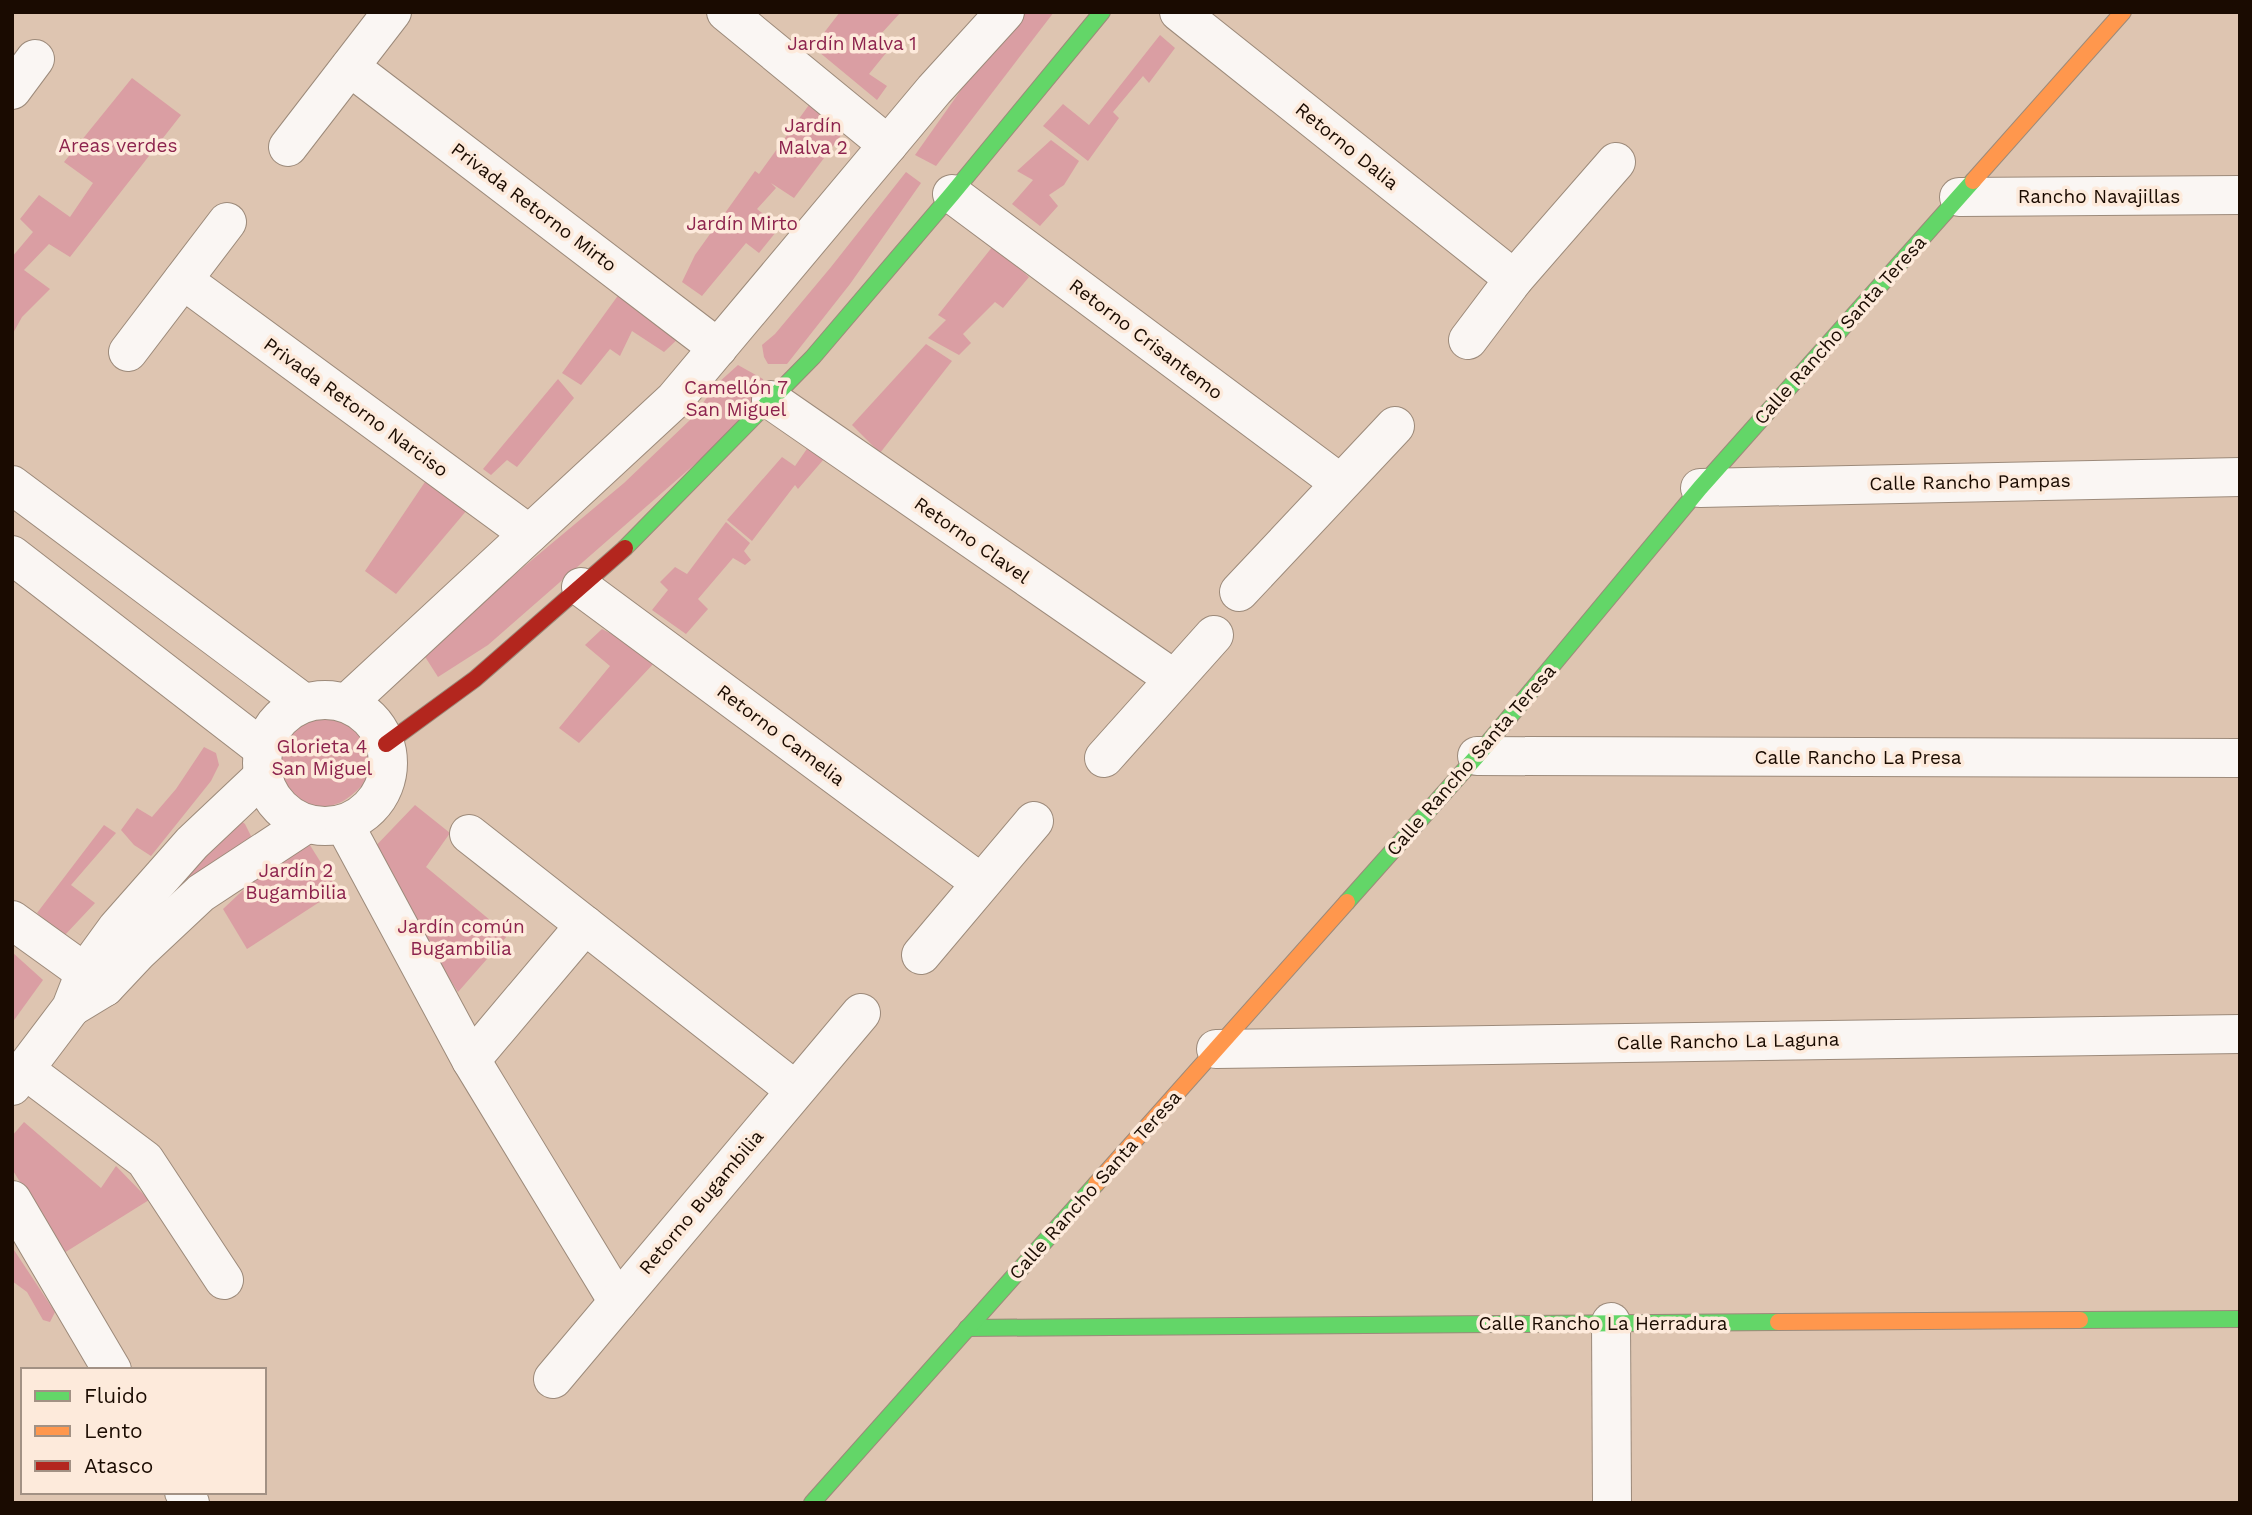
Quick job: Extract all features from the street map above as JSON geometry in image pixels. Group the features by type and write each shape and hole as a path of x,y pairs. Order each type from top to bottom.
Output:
{"street":[{"path":"288,147 392,12"},
{"path":"726,12 888,145"},
{"path":"347,703 674,400 934,90 1005,12"},
{"path":"386,744 475,679 638,537 813,357 1102,12"},
{"name":"Retorno Dalia","path":"1179,12 1514,279"},
{"name":"Calle Rancho Santa Teresa","path":"812,1503 1477,757 1700,488 2123,12"},
{"path":"12,90 35,59"},
{"name":"Privada Retorno Mirto","path":"349,67 718,348"},
{"path":"1468,340 1514,279 1616,162"},
{"name":"Retorno Crisantemo","path":"952,194 1340,483"},
{"name":"Rancho Navajillas","path":"1959,197 2240,195"},
{"path":"128,352 227,222"},
{"name":"Privada Retorno Narciso","path":"183,280 529,534"},
{"name":"Retorno Clavel","path":"771,400 1174,680"},
{"path":"1239,592 1395,426"},
{"name":"Calle Rancho Pampas","path":"1700,488 2240,477"},
{"path":"12,485 304,703"},
{"path":"12,555 263,762"},
{"name":"Retorno Camelia","path":"582,587 982,883"},
{"path":"1104,758 1214,635"},
{"path":"333,700 347,703 371,719 386,744 388,769 381,793 366,811 344,824 325,827 306,824 286,814 271,797 263,762 268,734 278,721 304,703 333,700"},
{"name":"Calle Rancho La Presa","path":"1477,757 2240,758"},
{"path":"224,1280 145,1160 18,1077 95,979 117,928 263,762"},
{"path":"921,955 1034,821"},
{"path":"95,979 137,953 201,893 306,824"},
{"path":"344,824 471,1060 618,1302"},
{"path":"469,834 795,1090"},
{"path":"12,920 95,979"},
{"path":"471,1060 585,925"},
{"name":"Retorno Bugambilia","path":"553,1378 860,1013"},
{"name":"Calle Rancho La Laguna","path":"1216,1049 2240,1034"},
{"path":"12,1200 111,1368"},
{"name":"Calle Rancho La Herradura","path":"967,1328 2240,1319"},
{"path":"1611,1322 1612,1503"}],"green space":[{"name":"Jardín Malva 1","path":"840,12 901,12 880,35 890,48 869,74 887,86 877,100 813,47"},
{"path":"1016,12 1054,12 936,166 915,155"},
{"path":"1160,35 1175,48 1149,83 1143,76 1113,112 1119,118 1088,161 1043,126 1063,104 1089,125"},
{"name":"Areas verdes","path":"132,78 181,115 70,257 49,244 24,270 50,289 22,317 12,335 12,257 33,232 20,219 39,195 70,217 93,183 64,162"},
{"path":"814,98 851,122 794,198 771,183 776,188 757,209 780,227 759,253 746,243 702,296 682,282 695,255 755,171 759,174"},
{"path":"1051,140 1079,161 1064,185 1049,195 1058,206 1040,226 1012,204 1033,180 1017,171"},
{"path":"906,172 921,183 850,284 787,364 768,364 762,345 775,334 831,267"},
{"path":"993,246 1029,277 1003,308 995,302 963,334 971,343 959,355 928,338 946,320 938,315"},
{"path":"622,290 682,335 664,352 632,331 620,356 610,349 581,385 562,373"},
{"path":"926,344 952,361 880,453 852,425"},
{"name":"Camellón 7 San Miguel","path":"738,365 763,379 766,395 759,408 488,645 438,677 422,652 624,483 690,420 718,383"},
{"path":"558,379 574,398 517,467 507,460 491,475 483,469"},
{"path":"811,443 824,459 798,489 795,485 752,541 727,520 782,457 795,466"},
{"path":"427,479 467,510 396,594 365,571"},
{"path":"726,522 750,543 744,551 751,560 745,565 733,558 698,599 708,609 686,634 652,610 668,590 660,582 675,567 687,574"},
{"path":"602,629 633,645 655,662 579,743 559,728 610,666 585,645"},
{"name":"Glorieta 4 San Miguel","path":"309,709 334,709 359,724 372,750 365,783 343,801 318,808 300,806 286,798 276,786 270,770 270,753 276,735 289,718"},
{"path":"204,747 216,753 219,765 211,781 151,856 134,845 121,830 137,808 152,817 176,789"},
{"name":"Jardín común Bugambilia","path":"415,805 450,833 426,867 508,935 458,992 368,854"},
{"path":"231,813 245,824 252,838 142,929"},
{"path":"104,825 116,833 71,885 95,903 64,936 37,913"},
{"name":"Jardín 2 Bugambilia","path":"303,834 338,890 247,949 223,909"},
{"path":"12,952 43,980 12,1023"},
{"path":"24,1122 101,1188 116,1166 149,1200 64,1253 12,1169 12,1136"},
{"path":"12,1247 55,1312 50,1322 43,1320 27,1292 12,1281"}],"traffic: fast":[{"path":"625,548 813,357 1102,12"},
{"path":"1347,902 1477,756 1700,488 1973,181"},
{"path":"812,1503 1096,1184"},
{"path":"2080,1320 2240,1319"},
{"path":"967,1328 1778,1322"}],"traffic: slow":[{"path":"1973,181 2123,12"},
{"path":"1096,1184 1347,902"},
{"path":"1778,1322 2080,1320"}],"traffic: jam":[{"path":"386,744 475,679 625,548"}],"park label":[{"name":"Jardín Malva 2","path":"813,136"},
{"name":"Jardín Mirto","path":"742,223"}]}
